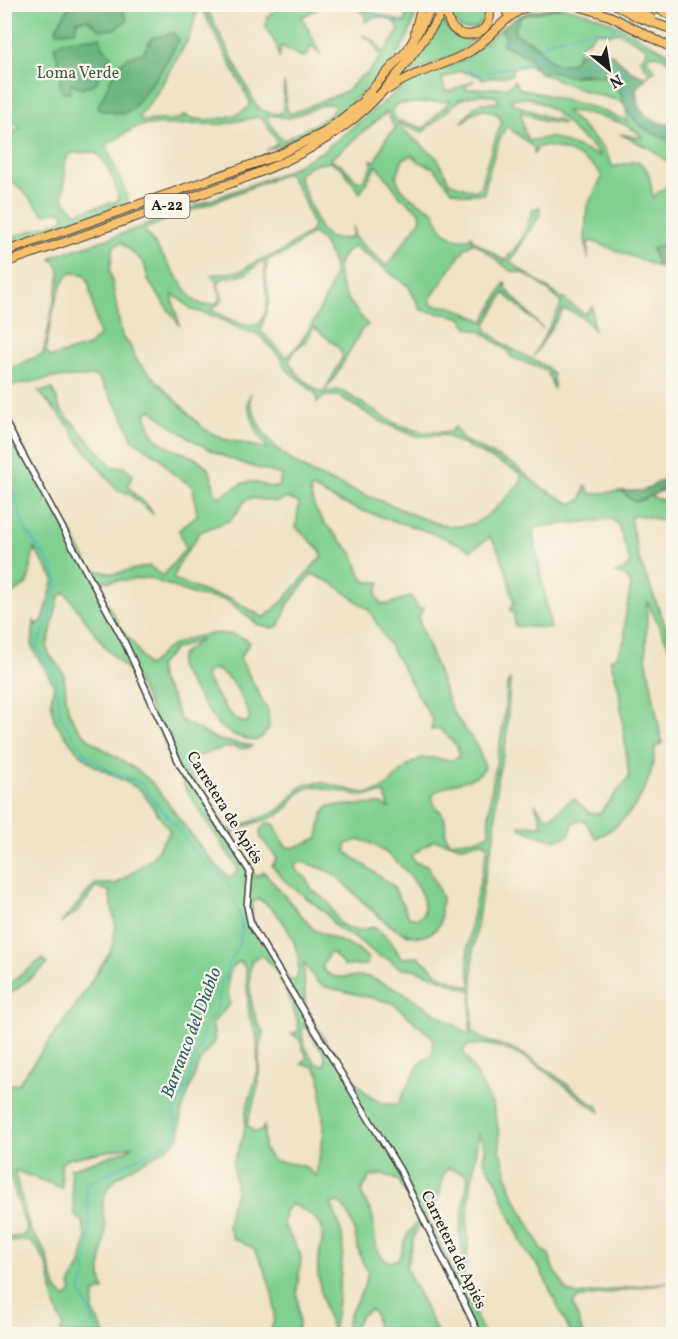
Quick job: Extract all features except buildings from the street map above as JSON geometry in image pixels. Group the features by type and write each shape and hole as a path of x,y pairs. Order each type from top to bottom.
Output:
{"highway":[{"path":"404,55 418,25 422,4"},
{"path":"247,167 309,137 338,119 371,92 404,55 434,4"},
{"path":"446,4 450,25 459,33 469,35 481,32 488,24 490,15 488,4"},
{"path":"371,99 446,4"},
{"path":"456,57 518,4"},
{"path":"371,99 403,79 478,46 515,13 536,4"},
{"path":"572,4 610,16 671,48"},
{"path":"592,4 618,15 671,48"},
{"path":"614,4 637,17 674,30"},
{"path":"625,4 674,30"},
{"path":"648,4 673,16"},
{"name":"A-22","path":"4,263 283,163 325,140 371,99"},
{"name":"A-22","path":"4,252 247,167 318,136 371,99"}],"street":[{"name":"Carretera de Apiés","path":"4,420 125,643 180,765 247,866 251,925 400,1170 479,1335"}],"green space":[{"path":"71,4 121,5 127,20 115,29 100,30 87,19 77,21 75,31 57,32 56,28"},
{"path":"318,4 322,6 302,17 321,55 311,45 308,55 302,57 281,46 279,59 277,46 266,28 267,17 284,5"},
{"name":"Loma Verde","path":"4,5 199,5 189,38 155,96 139,117 143,121 180,119 184,115 199,119 217,119 235,115 249,107 250,102 200,5 205,5 256,105 263,111 278,114 283,111 284,82 287,109 290,114 347,91 360,77 367,74 381,57 372,41 362,35 373,40 384,53 399,31 397,24 389,19 377,17 365,22 365,15 352,5 405,23 407,5 417,5 411,29 398,53 381,75 361,95 313,129 289,141 266,150 275,146 277,141 263,119 258,117 222,124 145,125 134,128 106,145 129,202 5,247 5,239 61,221 65,216 60,211 44,214 21,189 5,176 5,136 20,128 5,117","holes":["325,104 333,104 334,110 326,118 285,140 278,136 266,115 290,118","95,152 111,174 118,201 76,213 63,199 66,159 71,153"]},
{"path":"452,5 482,5 483,20 477,27 462,29 451,19"},
{"path":"562,7 591,14 632,33 673,56 673,66 663,57 651,54 646,59 655,70 650,74 640,59 647,52 646,47 618,32 610,34 596,32 587,42 584,41 575,60 562,65 552,62 536,45 515,33 514,29 521,16"},
{"path":"562,7 521,16 514,29 515,33 533,43 550,60 558,64 571,63 581,53 602,49 631,71 648,76 636,88 639,104 646,116 658,122 673,125 673,140 651,132 631,116 623,102 615,75 601,77 589,74 568,76 553,71 541,73 533,67 530,58 502,43 506,38 501,29 515,18 544,8"},
{"path":"443,18 447,28 454,35 474,40 455,55 402,77"},
{"path":"501,29 506,38 503,45 531,58 533,67 527,65 512,69 512,75 481,79 480,76 460,71 442,79 445,91 452,91 475,80 465,86 466,89 505,88 513,84 514,80 519,88 595,108 627,121 626,108 644,127 673,140 673,166 651,149 620,134 642,138 629,127 596,115 566,111 603,148 613,167 636,161 641,164 648,172 653,197 673,181 673,240 652,249 658,267 592,241 588,243 588,259 585,238 587,207 602,177 584,159 564,150 554,147 538,147 534,155 534,148 507,126 497,147 484,194 463,194 452,190 434,168 420,162 412,155 403,159 396,177 407,194 435,213 446,233 462,239 469,239 471,235 473,240 505,261 522,239 533,209 540,207 540,215 510,262 585,314 592,307 594,331 581,317 563,310 533,357 561,305 560,301 537,281 523,273 511,271 474,242 465,248 430,299 432,305 452,307 484,321 505,283 507,290 543,329 504,293 486,324 487,331 508,347 547,367 553,375 554,389 547,371 511,357 508,351 480,331 469,328 460,317 421,310 409,287 354,246 344,255 339,265 338,275 346,297 368,325 362,329 334,379 325,390 343,356 339,348 314,327 307,340 296,349 289,361 313,388 322,392 342,391 394,423 421,432 450,432 455,427 463,440 514,465 540,487 571,504 581,500 586,485 591,494 622,491 630,499 639,501 648,496 673,503 673,522 636,515 630,518 639,559 673,645 673,655 647,601 646,657 662,743 655,748 645,789 630,812 620,822 596,838 585,821 581,820 573,823 570,834 559,839 545,838 520,828 520,825 543,826 535,804 547,818 555,815 566,803 574,799 590,813 599,814 629,777 619,689 610,659 616,657 625,639 625,618 631,585 626,576 615,573 625,569 630,563 618,524 611,519 536,527 533,534 551,628 515,626 514,613 510,610 514,603 508,578 499,552 490,537 471,550 432,533 351,507 313,488 310,490 315,509 352,553 363,579 366,582 380,582 376,594 381,604 389,604 411,596 419,609 424,608 418,618 452,711 477,746 485,767 475,776 445,787 433,795 434,805 444,817 449,842 479,839 489,834 491,796 507,684 510,680 506,742 497,779 495,833 483,885 473,951 472,1029 475,1034 485,1040 513,1049 535,1061 597,1105 600,1112 520,1055 484,1044 467,1046 463,1051 493,1105 500,1150 512,1192 543,1251 549,1254 552,1266 568,1292 578,1295 673,1281 577,1299 573,1304 583,1334 571,1334 540,1269 526,1251 506,1208 498,1184 483,1159 486,1148 478,1134 467,1219 468,1248 462,1285 484,1334 474,1334 421,1223 414,1235 406,1268 438,1334 377,1334 375,1314 371,1309 361,1315 352,1334 345,1334 346,1324 363,1288 368,1271 363,1263 348,1214 336,1202 331,1204 340,1228 343,1257 333,1330 324,1306 318,1276 322,1227 313,1216 292,1204 285,1211 283,1224 300,1253 301,1259 297,1289 299,1323 296,1334 268,1334 274,1315 274,1303 268,1278 253,1248 232,1238 228,1227 230,1208 236,1192 233,1163 244,1135 246,1111 258,1071 257,1036 249,1015 246,969 240,961 231,969 228,980 230,1004 212,1024 215,1040 199,1062 181,1113 180,1134 176,1141 116,1179 104,1197 105,1238 101,1275 104,1290 94,1293 93,1311 105,1334 60,1334 63,1326 55,1305 48,1267 38,1249 29,1241 5,1242 5,1238 23,1236 27,1230 5,1161 5,1085 18,1084 76,1005 111,950 116,927 109,891 96,887 79,910 61,923 95,884 116,884 152,858 170,831 140,789 95,766 77,751 54,720 51,701 54,685 32,647 34,621 36,625 43,621 54,579 34,548 28,583 15,593 5,592 4,400 5,413 10,423 91,569 114,574 149,566 163,576 186,548 179,530 197,515 193,487 171,472 161,459 133,440 122,414 95,376 52,378 5,387 5,371 43,354 60,274 56,262 51,259 54,256 108,239 287,171 323,151 410,81 463,60","holes":["482,94 498,97 498,103 481,103 474,107 461,124 473,113 483,109 497,114 502,121 481,186 475,191 450,183 437,158 399,126 392,110 395,105 399,104 450,101 424,128 399,121 402,125 423,132 461,99","529,98 548,107 600,156 551,137 529,141 524,131 521,111 543,121 564,124 557,119 551,119 512,103 511,99","387,112 395,129 385,140 376,161 371,160 373,165 364,179 358,182 341,164 330,160","331,162 342,168 360,193 377,165 400,196 420,212 421,219 387,266 355,238 353,226 352,236 346,239 329,238 320,229 298,175 311,165","288,173 301,194 313,225 311,231 281,252 257,261 241,271 211,275 221,295 216,304 203,305 193,300 144,229","313,233 328,251 334,273 328,292 314,319 299,344 286,357 261,331 270,298 266,280 267,260 286,253","121,242 144,263 149,282 180,326 173,294 193,310 258,334 283,360 284,367 316,394 317,403 325,396 339,396 378,420 403,431 418,436 444,435 513,469 521,474 521,482 497,507 475,523 458,526 426,520 330,481 294,462 265,435 251,406 251,393 247,404 258,434 268,449 223,439 204,429 137,361 129,344 122,337 110,271 113,248","262,261 265,269 267,305 258,325 243,325 211,310 223,300 218,285 221,279 246,274","71,273 84,274 88,280 99,336 89,346 51,357 46,352 61,286","151,410 183,434 212,451 244,464 282,475 278,487 249,482 218,497 207,467 199,460 162,444 149,427 146,413","251,498 277,502 287,498 299,503 296,527 320,550 322,556 284,600 264,618 230,598 207,593 173,579 178,565 200,532 231,520 246,500","312,574 332,583 369,610 433,721 431,730 439,728 457,746 459,756 451,760 424,758 416,761 384,787 370,793 325,783 311,783 297,790 284,806 276,811 233,829 227,829 197,786 187,765 195,758 212,751 228,747 252,746 218,740 180,720 171,696 161,682 158,666 175,649 202,639 183,654 179,668 217,724 233,735 253,741 261,738 269,728 268,711 240,658 250,642 231,634 207,634 174,645 147,666 132,641 123,632 100,589 100,582 149,578 198,596 226,600 259,625 273,628 280,625 288,604","65,592 108,651 136,678 186,790 238,868 235,875 229,877 207,855 150,781 85,736 68,709 63,673 49,655 47,647 59,597","214,669 227,677 237,689 250,717 247,723 235,718 205,677 206,673","314,786 361,796 385,793 389,808 381,804 329,806 322,815 318,838 293,848 285,846 274,824 267,823 260,830 261,838 277,858 272,866 285,881 326,913 336,927 360,941 378,956 386,958 402,969 414,969 472,991 470,1035 396,988 368,977 337,977 326,972 322,967 329,953 333,953 344,966 367,965 368,958 358,949 314,930 264,872 256,877 233,838 234,832 282,813 298,794","359,840 369,843 404,869 421,893 424,905 422,916 416,919 409,917 393,886 346,852 346,844","434,840 462,846 483,842 488,845 469,934 468,969 472,984 469,987 441,976 419,957 401,958 390,940 374,927 357,931 340,924 328,902 312,890 307,879 295,869 296,864 302,862 332,873 385,922 400,931 415,936 428,934 440,924 442,898 428,866 415,862 411,856","258,899 276,913 284,923 296,947 298,971 295,981 289,980 252,920 252,903","260,955 273,967 290,1001 299,1031 292,1034 299,1039 307,1058 301,1064 313,1066 320,1075 324,1132 316,1176 304,1166 272,1160 264,1149 264,1126 261,1131 254,1132 247,1124 259,1084 259,1048 264,1033 259,1026 251,998 252,960","304,963 317,982 326,987 393,1003 433,1038 433,1053 418,1066 398,1104 387,1104 370,1096 337,1058 336,1051 331,1051 305,1006","304,1024 325,1055 325,1065 317,1064 307,1051 303,1040","132,1146 128,1150 70,1169 75,1216 83,1222 86,1239 81,1265 70,1285 72,1292 65,1298 56,1289 46,1252 30,1230 14,1170 62,1188 61,1164 67,1159","448,1168 466,1174 468,1179 460,1231 463,1258 460,1269 454,1271 427,1218 439,1196","384,1174 399,1181 419,1220 407,1235 399,1259 391,1262 381,1256 376,1245 372,1215 361,1192 370,1177"]},
{"path":"174,33 179,40 160,72 133,109 123,114 99,110 98,106 119,65 133,55 143,53 152,38"},
{"path":"100,37 103,47 111,55 96,83 82,89 71,83 70,93 63,92 59,85 62,74 54,47 63,41"},
{"path":"553,71 573,76 615,75 623,102 584,91 541,73"},
{"path":"673,240 673,268 664,270 658,267 652,249"},
{"path":"53,389 60,409 113,467 125,467 133,475 128,485 130,489 153,514 129,494 118,491 77,440 70,427 38,391"},
{"path":"673,475 673,486 638,501 634,502 622,491 642,491"},
{"path":"42,959 47,964 5,997 5,987"}],"waterway":[{"path":"354,4 398,23"},
{"path":"465,7 476,13"},
{"path":"467,69 478,74 530,63 548,41 593,30 610,33 616,26"},
{"path":"502,40 529,49 551,67 560,70 573,69 595,59 607,59 622,71 630,102 642,122 655,129 674,133"},
{"name":"Barranco del Diablo","path":"4,456 12,467 11,487 25,529 51,565 58,582 48,622 36,646 57,679 60,716 85,753 109,771 143,784 152,799 195,852 224,878 232,892"},
{"name":"Barranco del Diablo","path":"99,1334 80,1290 85,1278 90,1233 86,1184 173,1140 177,1128 174,1112 188,1082 205,1026 215,1013 225,974 241,936 240,914 234,900"}]}
